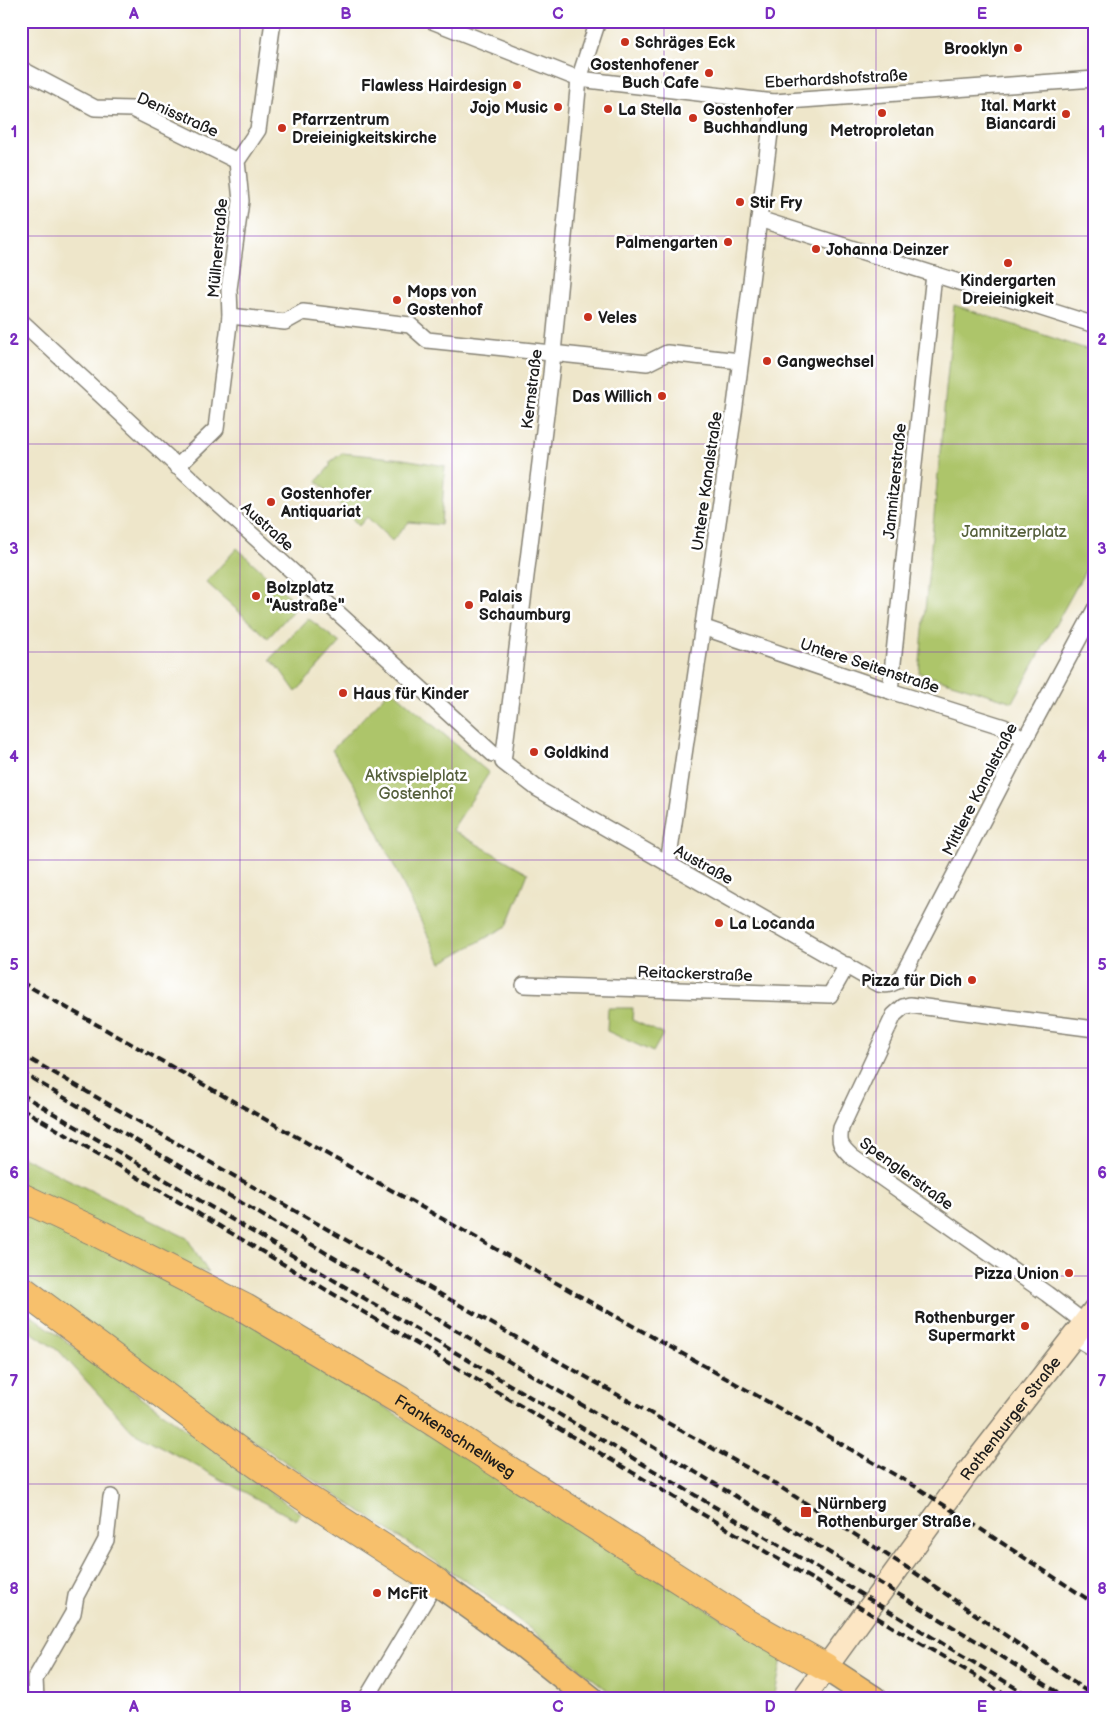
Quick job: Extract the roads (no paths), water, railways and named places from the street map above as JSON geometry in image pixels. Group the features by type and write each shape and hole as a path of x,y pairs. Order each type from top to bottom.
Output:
{"highway":[{"name":"Frankenschnellweg","path":"21,1197 94,1231 245,1308 401,1402 748,1623 825,1667"},
{"path":"21,1289 244,1455 303,1496 436,1582"}],"main road":[{"name":"Rothenburger Straße","path":"803,1699 968,1472 1085,1323"},
{"path":"436,1582 513,1637 591,1699"},
{"name":"Frankenschnellweg","path":"825,1667 874,1699"}],"street":[{"path":"237,161 258,130 273,21"},
{"name":"Eberhardshofstraße","path":"432,21 580,79 774,102 1095,79"},
{"name":"Kernstraße","path":"498,758 553,354 580,79 598,21"},
{"name":"Denisstraße","path":"21,69 94,108 132,108 237,161"},
{"name":"Untere Kanalstraße","path":"668,864 740,361 774,102"},
{"name":"Müllnerstraße","path":"177,467 216,429 230,316 229,289 241,201 237,161"},
{"path":"759,219 1095,324"},
{"name":"Jamnitzerstraße","path":"890,691 934,274"},
{"path":"230,316 285,322 303,312 410,325 427,340 647,363 667,353 740,361"},
{"name":"Austraße","path":"21,320 177,467 286,566 498,758 538,789 878,984 893,984"},
{"name":"Mittlere Kanalstraße","path":"893,984 901,978 1095,609"},
{"name":"Untere Seitenstraße","path":"702,626 890,691 1004,727 1025,739"},
{"name":"Reitackerstraße","path":"524,986 830,995 847,965"},
{"name":"Spenglerstraße","path":"1085,1323 1047,1294 852,1157 840,1145 839,1137 841,1128 894,1016 903,1007 910,1005 1095,1029"},
{"path":"1085,1323 1095,1349"},
{"path":"35,1698 35,1679 73,1613 76,1596 106,1540 111,1497"},
{"path":"366,1699 436,1582"}],"railway":[{"path":"21,982 918,1488 1095,1604"},
{"path":"21,1054 769,1480 914,1572 1095,1697"},
{"path":"21,1072 712,1482 998,1654 1068,1699"},
{"path":"21,1094 1034,1699"},
{"path":"21,1108 981,1679 1011,1699"}],"place":[{"name":"Schräges Eck","path":"625,42"},
{"name":"Brooklyn","path":"1018,48"},
{"name":"Gostenhofener Buch Cafe","path":"709,73"},
{"name":"Flawless Hairdesign","path":"517,85"},
{"name":"Jojo Music","path":"558,107"},
{"name":"La Stella","path":"608,109"},
{"name":"Metroproletan","path":"882,113"},
{"name":"Ital. Markt Biancardi","path":"1066,114"},
{"name":"Gostenhofer Buchhandlung","path":"693,118"},
{"name":"Pfarrzentrum Dreieinigkeitskirche","path":"282,128"},
{"name":"Stir Fry","path":"740,202"},
{"name":"Palmengarten","path":"728,242"},
{"name":"Johanna Deinzer","path":"816,249"},
{"name":"Kindergarten Dreieinigkeit","path":"1008,263"},
{"name":"Mops von Gostenhof","path":"397,300"},
{"name":"Veles","path":"588,317"},
{"name":"Gangwechsel","path":"767,361"},
{"name":"Das Willich","path":"662,396"},
{"name":"Gostenhofer Antiquariat","path":"271,502"},
{"name":"Bolzplatz \"Austraße\"","path":"256,596"},
{"name":"Palais Schaumburg","path":"469,605"},
{"name":"Haus für Kinder","path":"343,693"},
{"name":"Goldkind","path":"534,752"},
{"name":"La Locanda","path":"719,923"},
{"name":"Pizza für Dich","path":"972,980"},
{"name":"Pizza Union","path":"1069,1273"},
{"name":"Rothenburger Supermarkt","path":"1025,1326"},
{"name":"Nürnberg Rothenburger Straße","path":"806,1512"},
{"name":"McFit","path":"377,1593"}],"park label":[{"name":"Jamnitzerplatz","path":"1014,531"},
{"name":"Aktivspielplatz Gostenhof","path":"416,784"}]}
